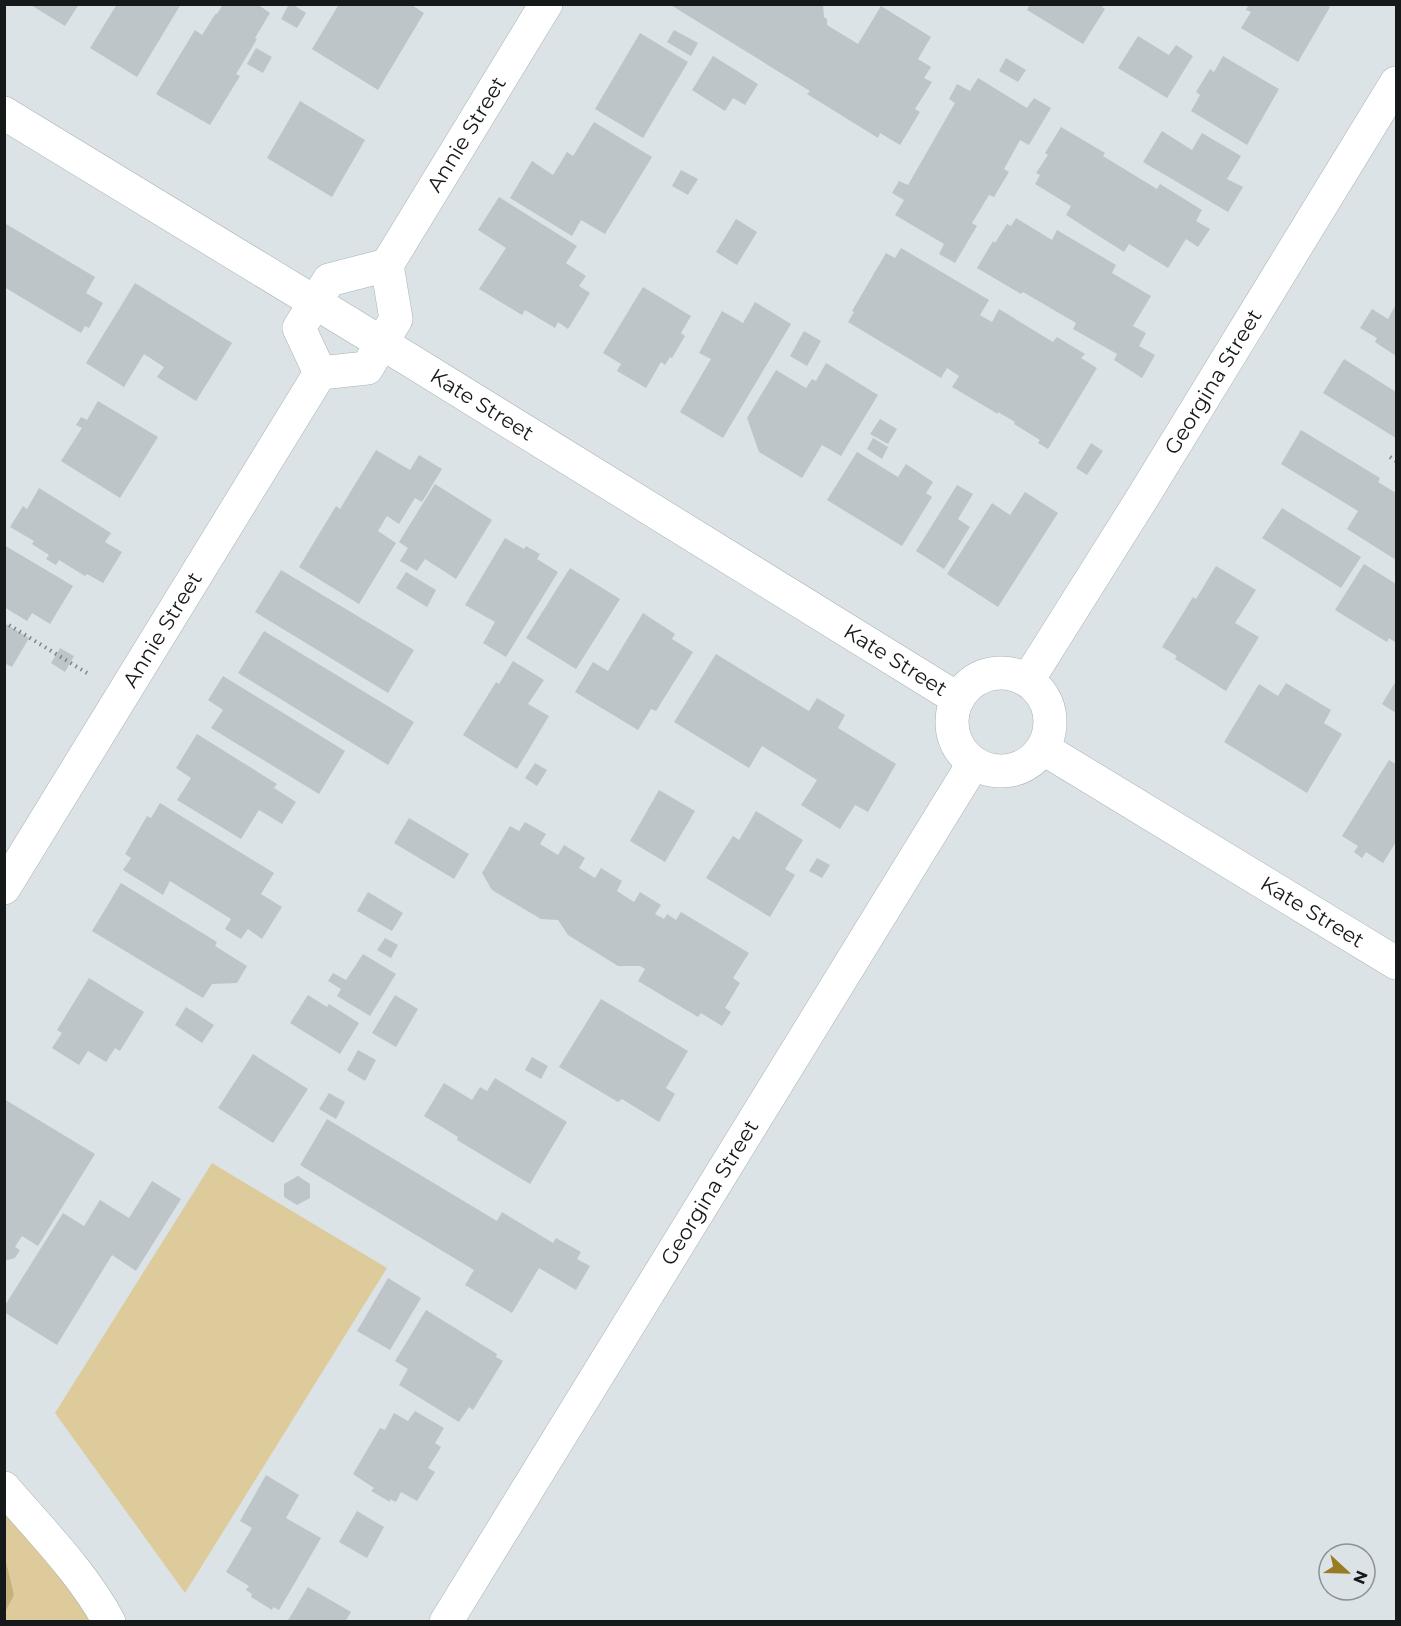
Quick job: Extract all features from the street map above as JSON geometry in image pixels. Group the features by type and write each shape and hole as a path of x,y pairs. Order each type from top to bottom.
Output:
{"street":[{"name":"Annie Street","path":"387,265 546,4"},
{"name":"Georgina Street","path":"1028,680 1396,83"},
{"name":"Kate Street","path":"4,113 958,699"},
{"path":"387,265 396,319 367,368 320,373 299,328 315,302 329,280 387,265"},
{"name":"Annie Street","path":"4,888 320,373"},
{"path":"997,673 1013,674 1028,680 1040,691 1048,704 1051,719 1050,735 1044,749 1033,761 1019,769 1004,772 988,770 973,764 963,754 952,727 952,713 958,699 968,686 981,677 997,673"},
{"name":"Kate Street","path":"1044,749 1396,963"},
{"name":"Georgina Street","path":"446,1622 973,764"},
{"path":"4,1488 80,1578 103,1609 109,1622"}],"path":[{"path":"1390,457 1396,461"},
{"path":"4,622 87,673"}],"shaded area":[{"path":"212,1163 387,1268 185,1593 55,1413"},
{"path":"4,1488 109,1621 5,1621"},
{"path":"5,1558 14,1595 4,1612"}],"building":[{"path":"29,4 79,4 65,26"},
{"path":"117,4 181,4 137,77 90,48"},
{"path":"223,4 257,4 270,13 236,74 240,76 210,125 156,94 195,30 202,35"},
{"path":"289,4 306,13 297,28 281,19"},
{"path":"339,4 410,4 424,13 378,90 312,49"},
{"path":"669,4 823,4 827,25 858,44 881,6 931,37 918,59 931,67 924,78 932,82 915,109 920,112 900,145 880,133 878,138 807,94 810,91"},
{"path":"1030,4 1104,4 1102,7 1105,9 1083,44 1027,10"},
{"path":"1249,4 1326,4 1330,7 1298,62 1241,28 1251,12 1246,10"},
{"path":"674,30 698,43 691,56 667,42"},
{"path":"640,33 688,62 643,138 595,109"},
{"path":"1138,36 1169,55 1176,45 1193,56 1167,98 1118,68"},
{"path":"256,48 272,57 263,73 247,64"},
{"path":"713,56 758,84 745,105 733,98 725,111 692,90"},
{"path":"1223,56 1279,89 1247,145 1191,111 1200,95 1196,92 1210,69 1214,72"},
{"path":"1006,58 1026,70 1018,82 999,71"},
{"path":"978,78 1027,108 1034,98 1051,108 1029,145 1020,140 1004,169 1009,172 994,197 989,195 972,223 977,226 955,263 939,254 944,244 895,215 904,200 892,193 899,181 908,185 955,103 949,99 957,84 970,91"},
{"path":"300,101 365,140 332,197 267,158"},
{"path":"594,122 652,157 605,234 581,220 572,236 510,198 532,161 553,175 567,152 573,156"},
{"path":"1061,127 1105,153 1103,156 1157,189 1160,184 1202,210 1196,221 1210,229 1198,247 1186,239 1168,268 1129,244 1124,252 1066,215 1071,206 1035,184 1040,175 1036,173 1048,155 1045,153"},
{"path":"1162,131 1192,150 1202,133 1241,156 1227,179 1243,187 1228,212 1143,162"},
{"path":"681,170 698,179 688,195 672,186"},
{"path":"499,197 577,246 566,263 586,276 579,286 590,293 568,329 558,322 555,328 525,310 522,315 479,289 506,248 478,230"},
{"path":"1016,218 1052,240 1057,230 1116,265 1112,273 1151,296 1133,326 1146,333 1139,346 1155,355 1142,378 1114,360 1117,354 1073,329 1076,323 977,268 993,241 995,243 1007,224 1011,226"},
{"path":"736,219 757,232 737,265 716,252"},
{"path":"6,224 95,277 86,293 103,303 89,328 85,326 81,333 4,287"},
{"path":"901,248 989,300 980,315 992,322 999,309 1053,342 1057,337 1085,354 1081,358 1097,368 1048,449 1038,443 1040,440 1014,424 1015,422 952,387 959,376 947,368 941,378 848,322 854,312 852,311 886,253 895,258"},
{"path":"135,283 232,343 196,401 157,377 164,367 144,354 124,387 86,363"},
{"path":"643,287 691,316 681,333 685,336 672,358 670,357 665,365 661,362 646,388 617,371 621,364 603,353"},
{"path":"755,302 791,324 723,438 680,412 711,359 699,353 722,311 743,323"},
{"path":"1396,304 1396,356 1375,342 1377,338 1360,328 1372,309 1388,319"},
{"path":"804,331 821,341 807,366 790,356"},
{"path":"1344,359 1396,392 1396,438 1323,393"},
{"path":"826,363 878,395 841,456 822,445 802,478 759,452 747,418 776,370 806,388 812,379 816,381"},
{"path":"98,401 158,437 120,498 61,461 82,428 76,425 81,417 87,420"},
{"path":"880,419 897,429 888,444 870,434"},
{"path":"1301,430 1380,478 1378,482 1396,493 1396,560 1347,529 1358,511 1281,464"},
{"path":"873,438 888,447 882,459 867,449"},
{"path":"1091,443 1103,451 1087,475 1076,468"},
{"path":"376,450 410,470 419,455 442,469 422,502 415,498 399,524 387,516 378,531 396,543 359,604 299,567 336,506 340,509"},
{"path":"857,452 898,477 906,464 933,482 926,493 932,497 902,546 827,500"},
{"path":"435,484 492,520 456,579 425,559 417,571 400,561 408,548 399,542"},
{"path":"957,485 973,494 958,519 970,527 944,569 916,551"},
{"path":"39,488 111,533 105,542 122,552 103,583 87,574 85,576 59,560 56,565 46,559 49,555 32,544 34,541 10,527 23,506 27,509"},
{"path":"1025,492 1058,513 998,607 947,574 992,503 1010,515"},
{"path":"1282,508 1361,557 1341,588 1262,538"},
{"path":"505,538 524,549 526,546 540,554 537,559 558,572 506,657 483,643 495,622 465,605"},
{"path":"4,545 73,586 50,624 32,613 27,621 4,607"},
{"path":"1364,564 1396,584 1396,643 1389,638 1387,642 1335,610"},
{"path":"1216,566 1256,590 1235,623 1259,637 1226,691 1175,659 1177,656 1162,647 1193,597 1196,599"},
{"path":"570,568 620,599 576,669 526,638"},
{"path":"281,570 414,650 388,693 255,612"},
{"path":"406,572 436,590 427,607 396,588"},
{"path":"643,613 675,634 672,639 693,652 656,711 651,709 638,730 575,692 593,662 608,671"},
{"path":"4,623 29,638 12,667 4,663"},
{"path":"264,631 414,722 388,765 238,673"},
{"path":"60,648 74,656 65,672 51,663"},
{"path":"716,654 809,711 817,698 845,715 838,728 896,764 868,812 855,805 840,829 801,805 817,780 762,746 749,768 674,722"},
{"path":"513,661 544,680 528,704 549,716 517,769 463,735 496,682 499,684"},
{"path":"223,676 345,751 319,794 211,728 223,710 208,700"},
{"path":"1396,681 1396,713 1382,704"},
{"path":"1286,683 1331,710 1324,723 1342,734 1307,793 1224,742 1259,684 1278,696"},
{"path":"197,734 277,784 274,788 296,802 282,824 259,810 241,839 177,800 191,778 176,768"},
{"path":"1389,760 1396,764 1396,842 1383,863 1366,852 1362,858 1354,852 1358,846 1342,836"},
{"path":"535,763 547,770 537,786 525,778"},
{"path":"659,790 695,811 665,862 630,841"},
{"path":"160,803 274,873 261,894 282,907 262,939 248,929 241,939 225,929 231,919 170,881 163,895 123,870 131,858 125,854 147,816 151,818"},
{"path":"756,811 803,840 785,869 795,875 770,917 706,878 733,836 739,840"},
{"path":"409,818 469,854 454,879 394,843"},
{"path":"525,822 546,834 540,844 558,855 564,845 585,858 579,868 595,878 601,868 622,881 617,891 634,902 640,892 661,905 655,914 664,919 667,914 676,920 681,912 749,953 733,978 740,983 725,1008 731,1012 722,1026 701,1013 698,1017 638,981 645,969 640,966 618,966 568,935 558,920 541,919 492,890 482,873 510,826 519,831"},
{"path":"817,858 830,865 822,878 809,871"},
{"path":"121,883 217,942 215,946 247,966 237,983 212,984 203,998 92,931"},
{"path":"368,892 403,913 392,931 357,911"},
{"path":"385,938 398,945 391,958 377,950"},
{"path":"363,954 396,974 370,1016 337,996 341,989 328,981 333,973 346,980"},
{"path":"89,978 144,1012 120,1051 115,1048 106,1062 88,1051 79,1065 52,1048 62,1033 57,1030"},
{"path":"308,995 327,1007 329,1004 359,1023 340,1054 290,1023"},
{"path":"395,995 418,1009 396,1047 372,1033"},
{"path":"601,999 688,1051 666,1088 675,1094 659,1122 622,1099 618,1102 559,1067"},
{"path":"186,1007 214,1025 202,1043 175,1025"},
{"path":"358,1050 376,1060 365,1081 347,1070"},
{"path":"253,1054 308,1089 273,1143 218,1108"},
{"path":"532,1057 548,1066 541,1079 525,1070"},
{"path":"495,1078 567,1122 530,1184 457,1140 458,1137 424,1116 444,1083 472,1100 480,1087 487,1091"},
{"path":"329,1093 345,1102 336,1119 319,1109"},
{"path":"4,1099 95,1154 38,1246 22,1236 15,1247 20,1250 15,1258 4,1261"},
{"path":"327,1119 497,1221 502,1212 553,1243 556,1238 581,1252 577,1259 590,1266 576,1290 539,1268 512,1313 465,1285 474,1270 300,1165"},
{"path":"298,1176 310,1184 310,1198 297,1205 284,1197 284,1184"},
{"path":"152,1181 181,1199 136,1271 112,1255 57,1345 4,1312 4,1307 63,1213 84,1226 100,1200 129,1218"},
{"path":"388,1278 421,1298 390,1350 357,1331"},
{"path":"426,1310 497,1354 496,1357 503,1361 473,1410 469,1407 459,1422 399,1385 408,1369 395,1361"},
{"path":"415,1411 444,1428 435,1443 441,1447 428,1468 435,1472 417,1501 401,1492 396,1502 390,1499 390,1502 371,1491 374,1488 353,1474 380,1428 385,1430 394,1413 408,1421"},
{"path":"266,1475 299,1495 286,1518 321,1538 279,1610 273,1607 272,1610 251,1597 252,1594 246,1590 249,1586 226,1572 252,1528 240,1521"},
{"path":"357,1511 384,1527 367,1558 339,1542"},
{"path":"308,1587 351,1612 345,1622 287,1622"}]}
